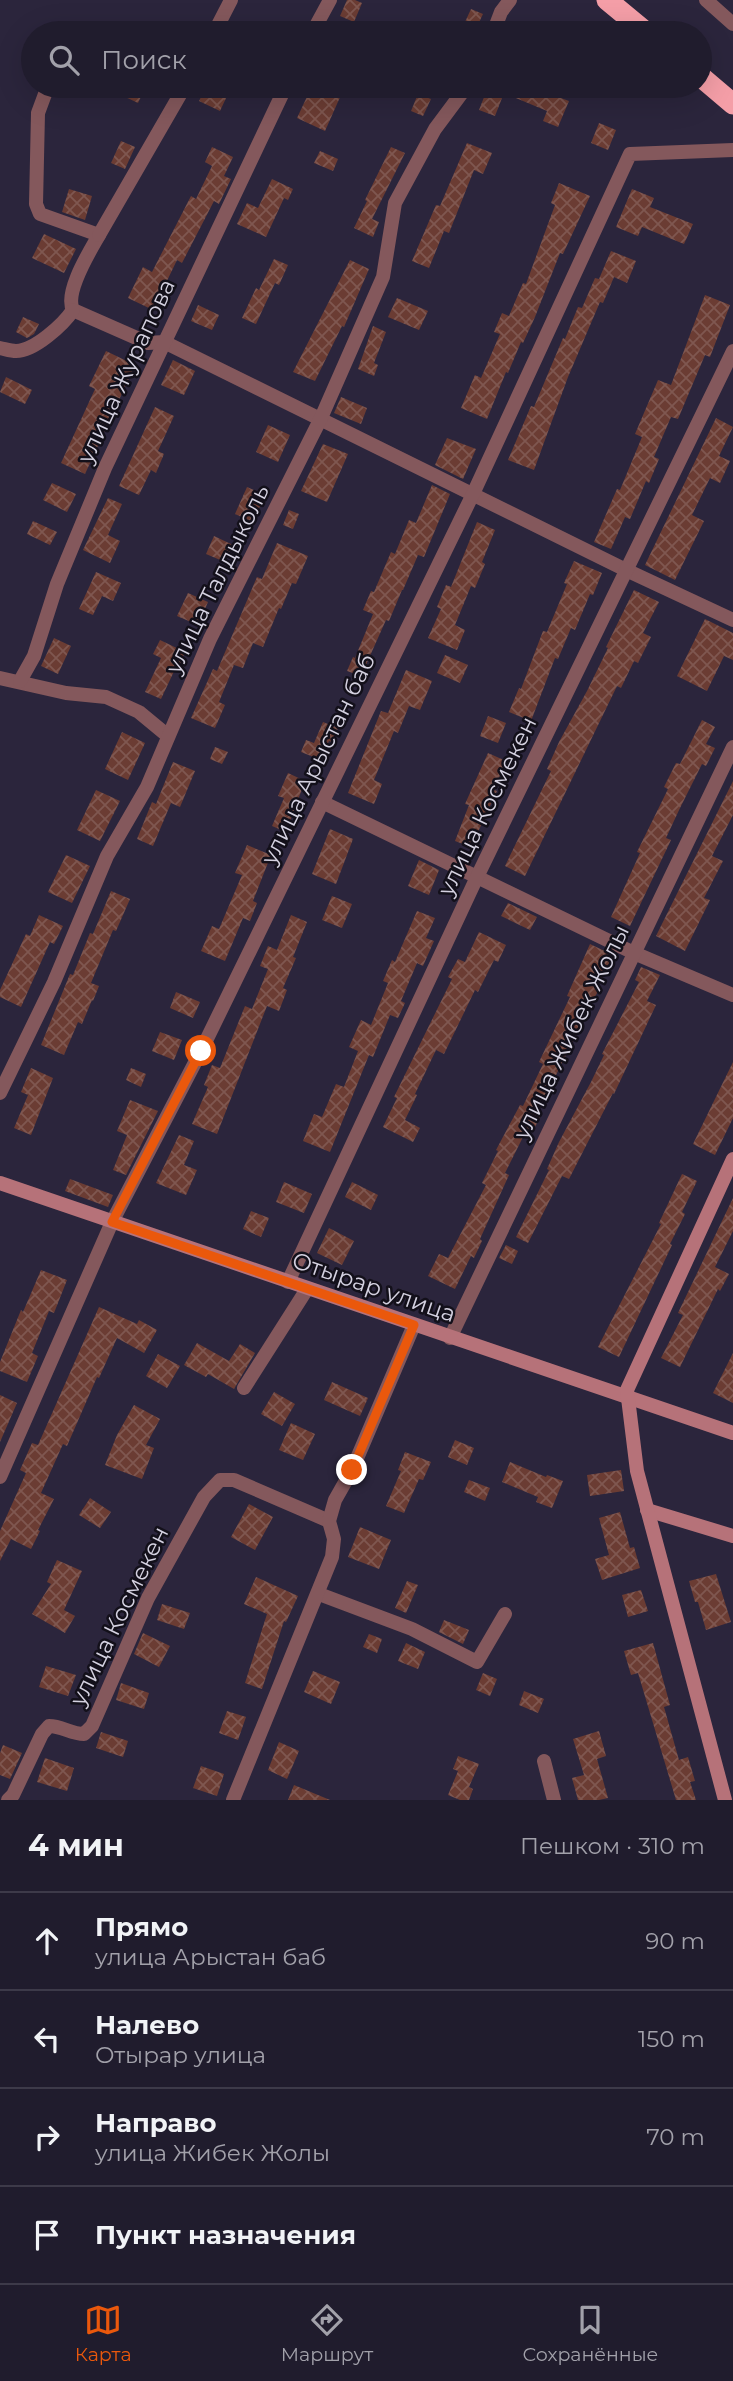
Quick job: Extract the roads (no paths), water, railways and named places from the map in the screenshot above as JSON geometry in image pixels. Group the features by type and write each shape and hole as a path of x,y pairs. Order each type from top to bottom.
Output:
{"highway":[{"path":"607,0 632,21"},
{"path":"712,86 733,104"}],"street":[{"path":"221,21 231,0"},
{"path":"319,21 330,0"},
{"path":"498,21 510,0"},
{"path":"706,0 733,24"},
{"path":"44,98 38,113 37,210 40,214 99,235"},
{"path":"0,348 15,352 30,349 67,319 73,310 70,299 81,269 179,98"},
{"name":"улица Журапова","path":"20,681 34,656 57,584 105,468 280,98"},
{"name":"улица Талдыколь","path":"0,1093 54,982 107,856 147,787 210,639 321,418 383,277 395,203 435,129 458,98"},
{"name":"улица Арыстан баб","path":"0,1477 112,1222 201,1051 323,802 472,494 630,154 733,150"},
{"path":"73,310 148,343 164,342 733,620"},
{"name":"улица Космекен","path":"288,1282 477,877 733,351"},
{"path":"0,678 66,693 106,697 139,712 168,736"},
{"name":"улица Жибек Жолы","path":"450,1338 733,747"},
{"path":"323,802 634,953 733,995"},
{"path":"725,1800 637,1471 627,1390 733,1159"},
{"name":"Отырар улица","path":"0,1183 733,1433"},
{"path":"244,1388 307,1289"},
{"path":"233,1800 319,1594 334,1549 329,1521 335,1500 352,1470 414,1325"},
{"name":"улица Космекен","path":"8,1800 13,1795 42,1734 49,1726 84,1734 92,1726 148,1598 204,1497 220,1480 234,1480 329,1521"},
{"path":"647,1510 733,1536"},
{"path":"319,1594 412,1629 477,1662 506,1615"},
{"path":"544,1761 554,1800"}]}
